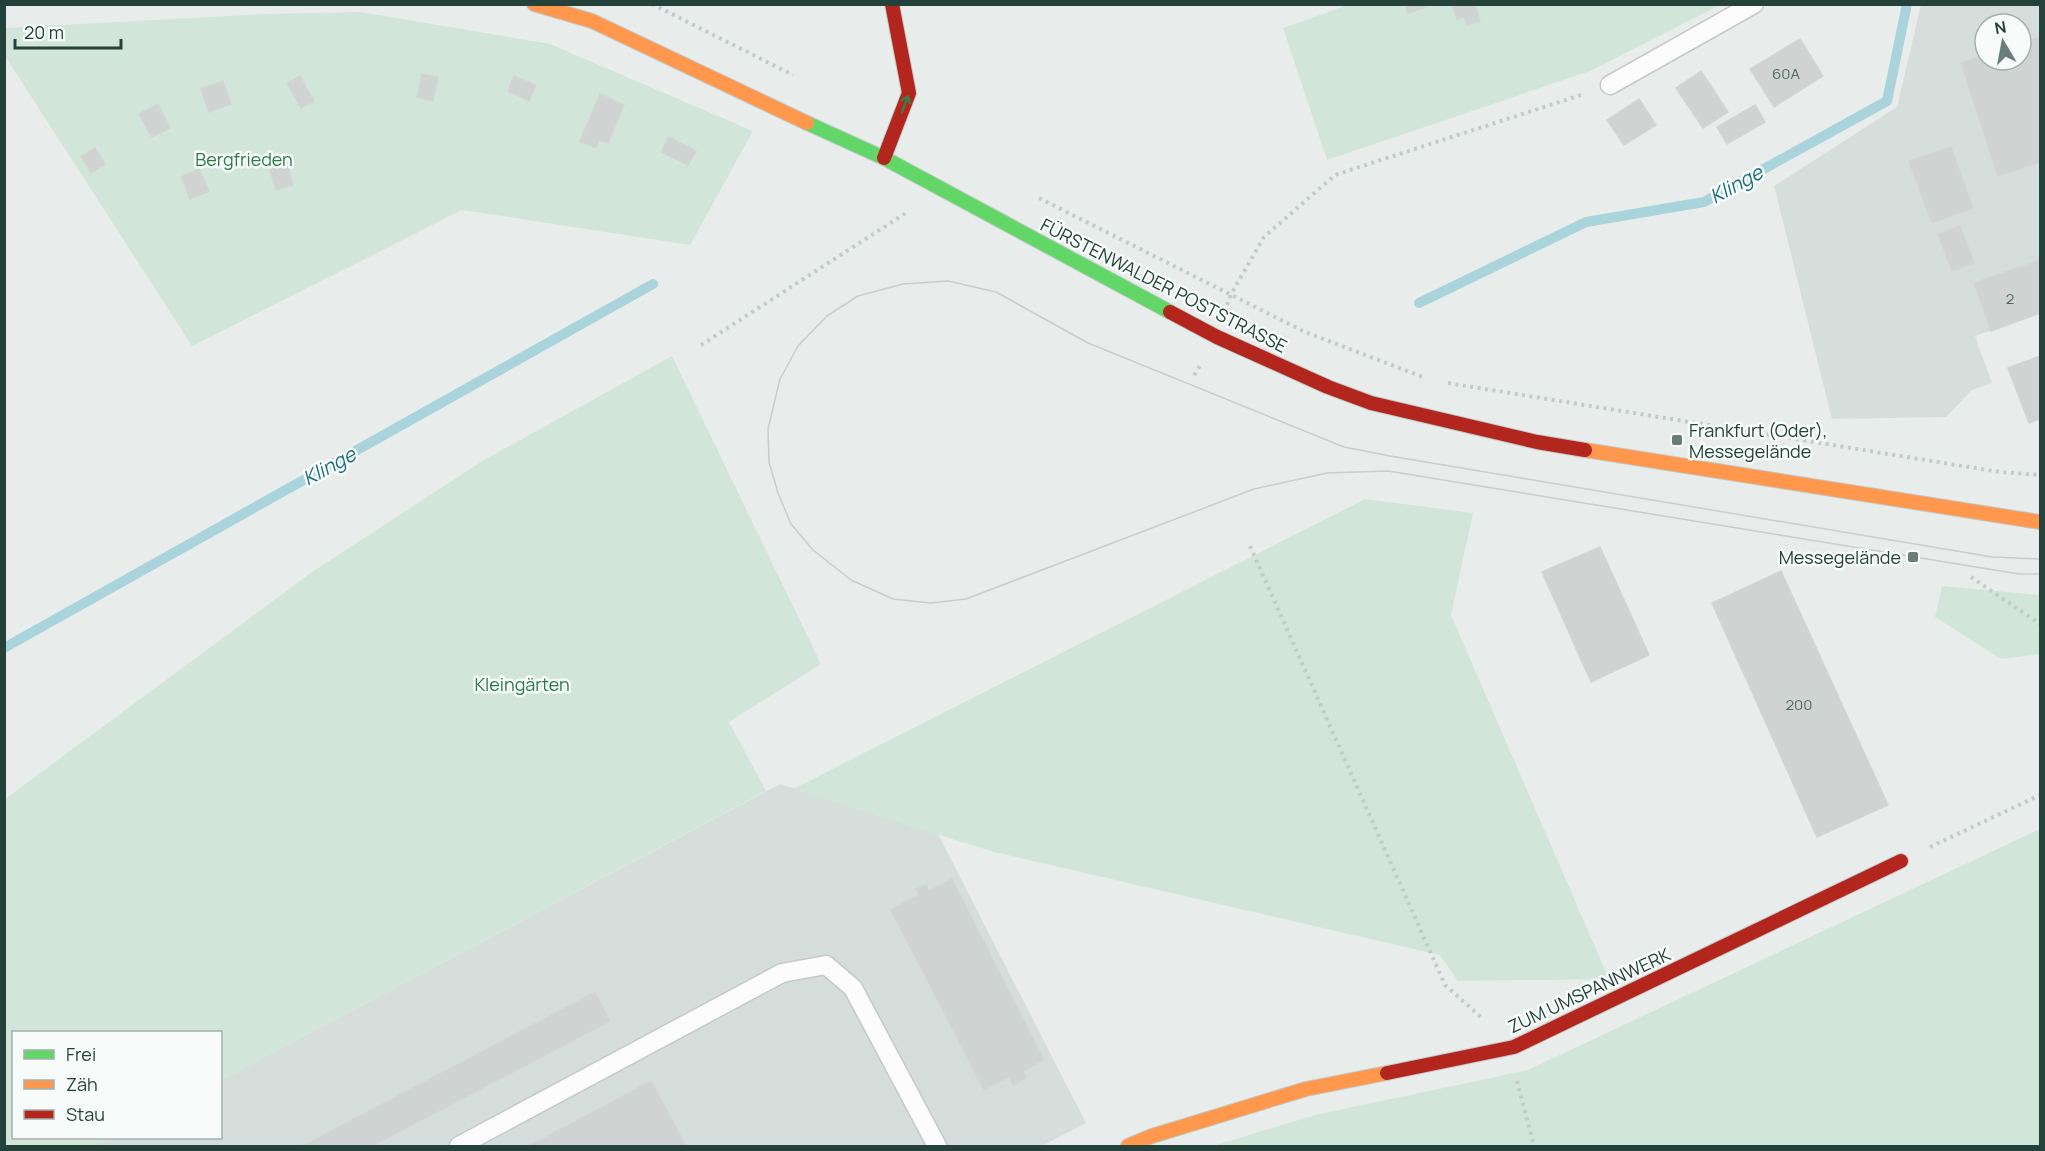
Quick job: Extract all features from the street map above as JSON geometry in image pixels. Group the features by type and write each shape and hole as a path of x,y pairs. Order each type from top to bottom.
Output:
{"street":[{"name":"FÜRSTENWALDER POSTSTRASSE","path":"534,4 592,21 735,91 884,158 1217,337 1328,387 1371,403 1538,442 2040,522"},
{"path":"884,158 909,93 892,4"},
{"name":"ZUM UMSPANNWERK","path":"1128,1146 1152,1136 1306,1089 1514,1047 1901,861"}],"lane":[{"path":"1610,85 1754,4"},
{"path":"459,1146 782,973 826,966 853,988 937,1146"}],"path":[{"path":"652,4 801,79"},
{"path":"1217,337 1231,294 1264,237 1335,175 1610,85"},
{"path":"700,345 943,190"},
{"path":"1032,195 1305,332 1431,380"},
{"path":"1194,375 1198,369"},
{"path":"1442,382 1989,470 2040,475"},
{"path":"1250,546 1445,985 1514,1047 1517,1083 1534,1146"},
{"path":"1971,578 2040,624"},
{"path":"1901,861 2040,795"}],"shaded area":[{"path":"1921,5 2040,5 2040,314 1975,336 1992,383 1972,390 1946,417 1832,419 1774,186 1897,107"},
{"path":"780,784 938,834 1086,1123 1042,1146 94,1146 109,1139 222,1139 222,1079"}],"green space":[{"path":"1351,4 1720,5 1590,71 1327,160 1283,28"},
{"name":"Bergfrieden","path":"361,12 550,44 753,131 690,245 462,210 192,346 5,56 5,28 263,14"},
{"name":"Kleingärten","path":"672,356 821,664 729,722 766,791 222,1079 222,1031 12,1031 12,1139 109,1139 94,1146 5,1146 5,799 312,572 484,460"},
{"path":"1365,499 1473,513 1451,615 1609,979 1458,981 1440,955 994,852 793,789"},
{"path":"1942,586 2040,595 2040,654 2001,659 1935,617"},
{"path":"2040,829 2040,1146 1213,1146 1315,1115 1528,1070"}],"building":[{"path":"1405,4 1426,4 1427,7 1408,13"},
{"path":"1475,4 1480,21 1467,25 1464,17 1457,19 1452,5"},
{"path":"2040,37 2040,162 1998,176 1961,63 1973,59 1973,72 2033,72 2033,39"},
{"path":"1800,39 1823,76 1774,107 1750,69"},
{"path":"1701,71 1728,112 1703,128 1676,88"},
{"path":"422,74 438,77 433,101 417,97"},
{"path":"300,76 314,101 301,108 287,83"},
{"path":"514,76 536,85 529,101 508,91"},
{"path":"223,81 231,104 209,112 201,89"},
{"path":"600,94 624,105 608,143 599,140 596,148 580,141"},
{"path":"1639,99 1656,125 1624,145 1607,120"},
{"path":"158,104 170,128 152,137 139,114"},
{"path":"1755,105 1765,122 1727,144 1717,127"},
{"path":"669,137 696,151 688,165 661,152"},
{"path":"1951,147 1973,208 1932,223 1909,161"},
{"path":"95,148 105,164 91,173 81,156"},
{"path":"285,156 293,185 276,190 267,161"},
{"path":"199,169 209,191 190,199 181,177"},
{"path":"1960,226 1974,263 1952,271 1938,234"},
{"path":"2040,260 2040,313 1991,331 1974,283"},
{"path":"2040,356 2040,419 2029,423 2008,368"},
{"path":"1600,547 1649,655 1591,682 1542,572"},
{"path":"1781,571 1888,805 1817,837 1712,603"},
{"path":"952,879 1044,1060 1023,1071 1026,1078 1013,1085 1009,1077 984,1090 891,910 919,895 916,889 926,885 929,891"},
{"path":"595,992 610,1021 372,1146 303,1146"},
{"path":"651,1081 686,1146 529,1146"}],"waterway":[{"name":"Klinge","path":"1419,303 1586,222 1704,202 1887,101 1907,4"},
{"name":"Klinge","path":"4,648 653,284"}],"tram line":[{"path":"2040,559 1992,557 1344,447 1088,343 996,292 948,281 903,284 858,296 827,316 798,346 780,379 768,429 769,462 778,493 791,524 813,550 851,580 893,599 931,603 966,599 1254,489 1327,473 1388,471 2019,574 2040,574"}],"traffic: fast":[{"path":"807,123 884,158 1170,312"}],"traffic: slow":[{"path":"534,4 592,21 807,123"},
{"path":"1585,450 2040,522"},
{"path":"1128,1146 1152,1136 1306,1089 1387,1073"}],"traffic: jam":[{"path":"884,158 909,93 892,4"},
{"path":"1170,312 1217,337 1328,387 1371,403 1537,442 1585,450"},
{"path":"1387,1073 1514,1047 1901,861"}],"place":[{"name":"Frankfurt (Oder), Messegelände","path":"1677,440"},
{"name":"Messegelände","path":"1913,557"}]}
